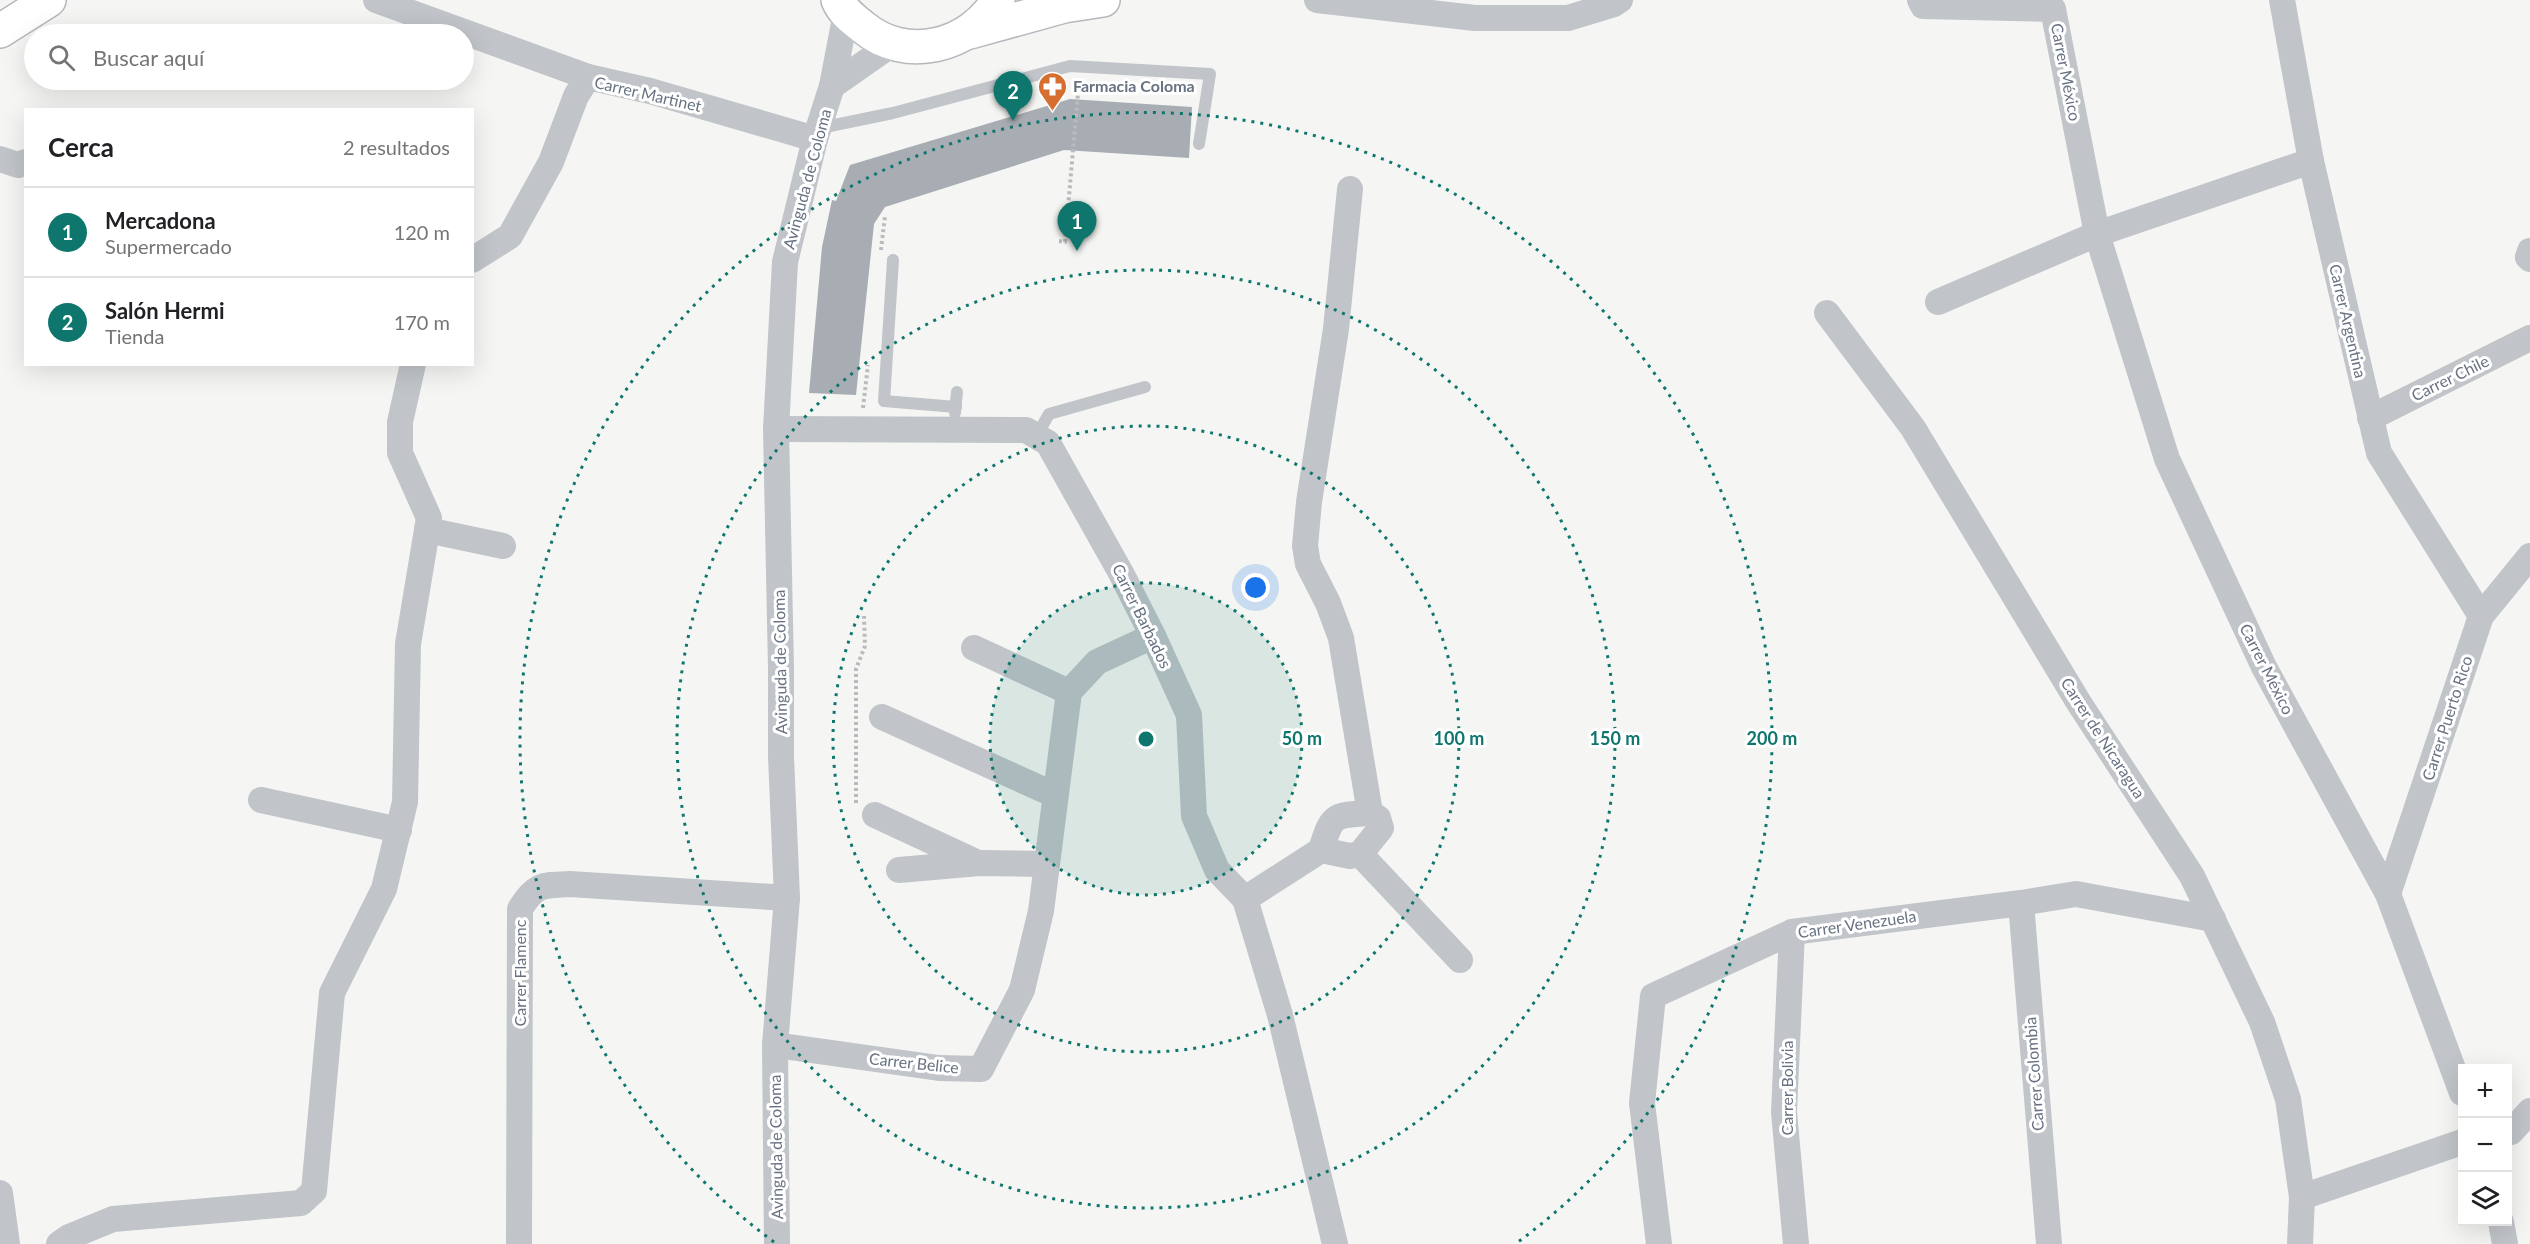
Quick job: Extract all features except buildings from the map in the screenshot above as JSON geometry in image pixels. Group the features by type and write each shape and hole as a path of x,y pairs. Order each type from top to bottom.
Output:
{"main road":[{"path":"0,32 49,0"},
{"path":"969,32 990,14 998,0"},
{"path":"838,5 874,36 892,44 919,47 945,44 969,32 1064,6 1103,0"}],"street":[{"path":"376,0 441,24"},
{"path":"1317,0 1475,18 1568,18 1614,4 1620,0"},
{"name":"Carrer México","path":"1920,0 1923,6 2053,9 2097,234 2167,459 2264,667 2388,894 2458,1080"},
{"name":"Carrer Argentina","path":"2282,0 2312,161 2379,453 2481,616"},
{"name":"Avinguda de Coloma","path":"777,1244 775,1045 787,898 781,756 776,429 785,262 817,134 832,86 838,5"},
{"path":"474,36 588,78"},
{"name":"Avinguda de Coloma","path":"832,86 892,44"},
{"name":"Carrer Martinet","path":"474,259 510,236 551,162 576,96 588,78 650,91 817,134"},
{"path":"0,159 18,165 24,163"},
{"path":"1938,302 2097,234 2312,161"},
{"path":"1350,189 1336,329 1305,546 1308,564 1328,603 1341,638 1370,813"},
{"path":"2530,251 2528,257 2530,259"},
{"name":"Carrer de Nicaragua","path":"1827,313 1913,428 2079,704 2192,876 2262,1022 2288,1099 2302,1197 2300,1244"},
{"name":"Carrer Chile","path":"2370,418 2530,338"},
{"path":"59,1244 69,1237 113,1220 301,1203 314,1191 332,993 384,889 405,802 408,644 429,518 400,453 400,422 413,366"},
{"path":"776,429 955,418 1026,430 1037,435"},
{"name":"Carrer Barbados","path":"1037,435 1048,443 1121,573 1190,715 1194,816 1217,870 1245,899"},
{"path":"427,530 503,546"},
{"name":"Carrer Puerto Rico","path":"2388,894 2481,616 2530,556"},
{"path":"974,648 1070,692 1097,662 1153,636"},
{"name":"Carrer Belice","path":"775,1045 939,1068 981,1069 1022,990 1041,911 1070,692"},
{"path":"882,717 1055,795"},
{"path":"261,800 399,830"},
{"path":"1321,850 1350,856 1360,854 1381,828 1378,818 1370,813 1337,817 1328,826 1321,850 1245,899 1280,1015 1335,1244"},
{"path":"875,816 979,863"},
{"path":"1360,854 1460,960"},
{"path":"899,870 979,863 1046,864"},
{"name":"Carrer Flamenc","path":"519,1244 520,909 530,892 546,885 570,884 787,898"},
{"name":"Carrer Venezuela","path":"1659,1244 1642,1103 1653,996 1792,932 2076,894 2213,919"},
{"name":"Carrer Colombia","path":"2021,903 2049,1244"},
{"name":"Carrer Bolivia","path":"1792,932 1784,1112 1796,1244"},
{"path":"2512,1131 2530,1111"},
{"path":"2302,1197 2458,1144"},
{"path":"0,1193 7,1244"},
{"path":"2501,1226 2505,1244"}],"lane":[{"path":"817,134 1070,66 1210,74 1198,144"},
{"path":"892,260 884,402 955,418 957,392"},
{"path":"1037,435 1049,414 1144,387"}],"path":[{"path":"1059,241 1065,242 1080,67"}],"place":[{"name":"Farmacia Coloma","path":"1052,112"},
{"name":"Salón Hermi","path":"1013,121"},
{"name":"Mercadona","path":"1077,251"}]}
